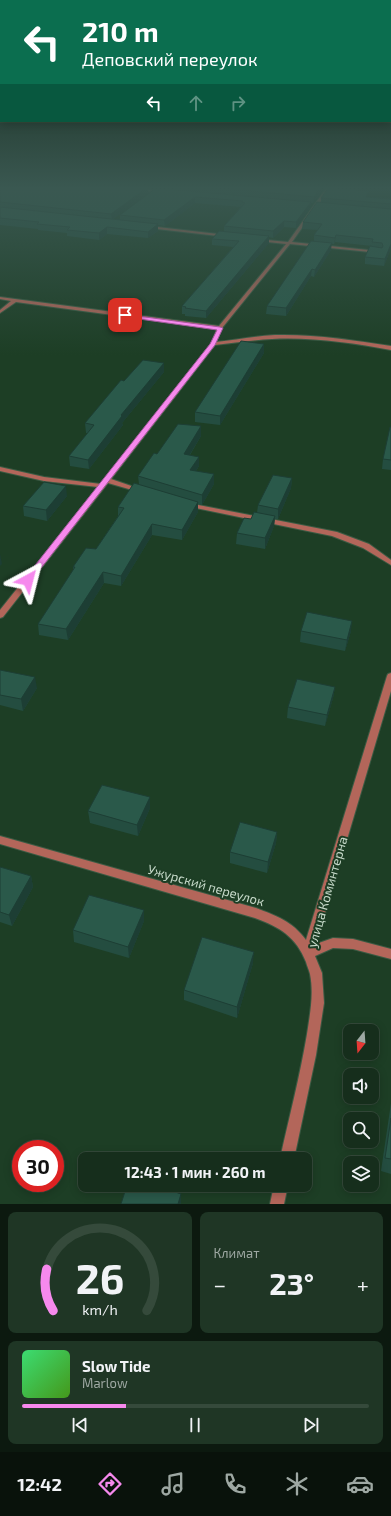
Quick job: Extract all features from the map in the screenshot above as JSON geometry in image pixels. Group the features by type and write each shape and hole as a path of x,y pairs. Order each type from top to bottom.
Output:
{"street":[{"path":"0,615 213,344 220,328 289,243"},
{"path":"291,243 379,252"},
{"path":"0,298 220,328"},
{"path":"0,312 15,300"},
{"path":"213,344 273,337 294,337 346,341 391,348"},
{"path":"0,469 44,479 105,483 145,492"},
{"path":"182,504 334,534 366,546 391,563"},
{"name":"улица Коминтерна","path":"289,1152 310,1055 318,1003 316,973 308,953 391,676"},
{"name":"Ужурский переулок","path":"0,840 256,913 283,924 297,935 308,953"},
{"path":"308,953 333,943 353,944 391,954"},
{"path":"277,1204 280,1192"}],"building":[{"path":"237,243 263,243 206,311 185,308 186,307 182,306"},
{"path":"310,243 332,243 315,270 312,269 286,308 267,306"},
{"path":"382,243 391,243 385,259 365,257 370,246 382,248"},
{"path":"241,341 264,344 220,416 195,412"},
{"path":"143,360 164,363 121,415 122,416 88,460 69,456 94,425 85,423 121,380 124,381"},
{"path":"178,424 201,426 184,454 199,457 190,470 214,474 202,495 138,476 154,453 157,454"},
{"path":"391,427 391,460 383,459"},
{"path":"273,475 292,478 278,509 258,505"},
{"path":"44,482 66,486 46,510 23,506"},
{"path":"134,483 198,502 182,530 152,524 121,576 103,572 66,629 38,624 86,548 96,549 124,508 118,507"},
{"path":"254,512 275,516 265,538 237,533 244,518 251,519"},
{"path":"307,612 352,621 347,640 301,631"},
{"path":"0,670 35,677 21,699 0,695"},
{"path":"297,679 335,687 327,715 288,707"},
{"path":"102,785 150,797 137,825 88,811"},
{"path":"240,822 277,832 268,862 230,852"},
{"path":"0,867 31,876 9,915 0,912"},
{"path":"89,895 144,910 128,947 73,930"},
{"path":"202,937 254,952 237,1007 184,990"},
{"path":"391,1118 391,1159 385,1158"},
{"path":"125,1192 175,1192 181,1194 178,1204 121,1204"}],"route":[{"path":"28,580 213,344 220,328 125,315"}]}
